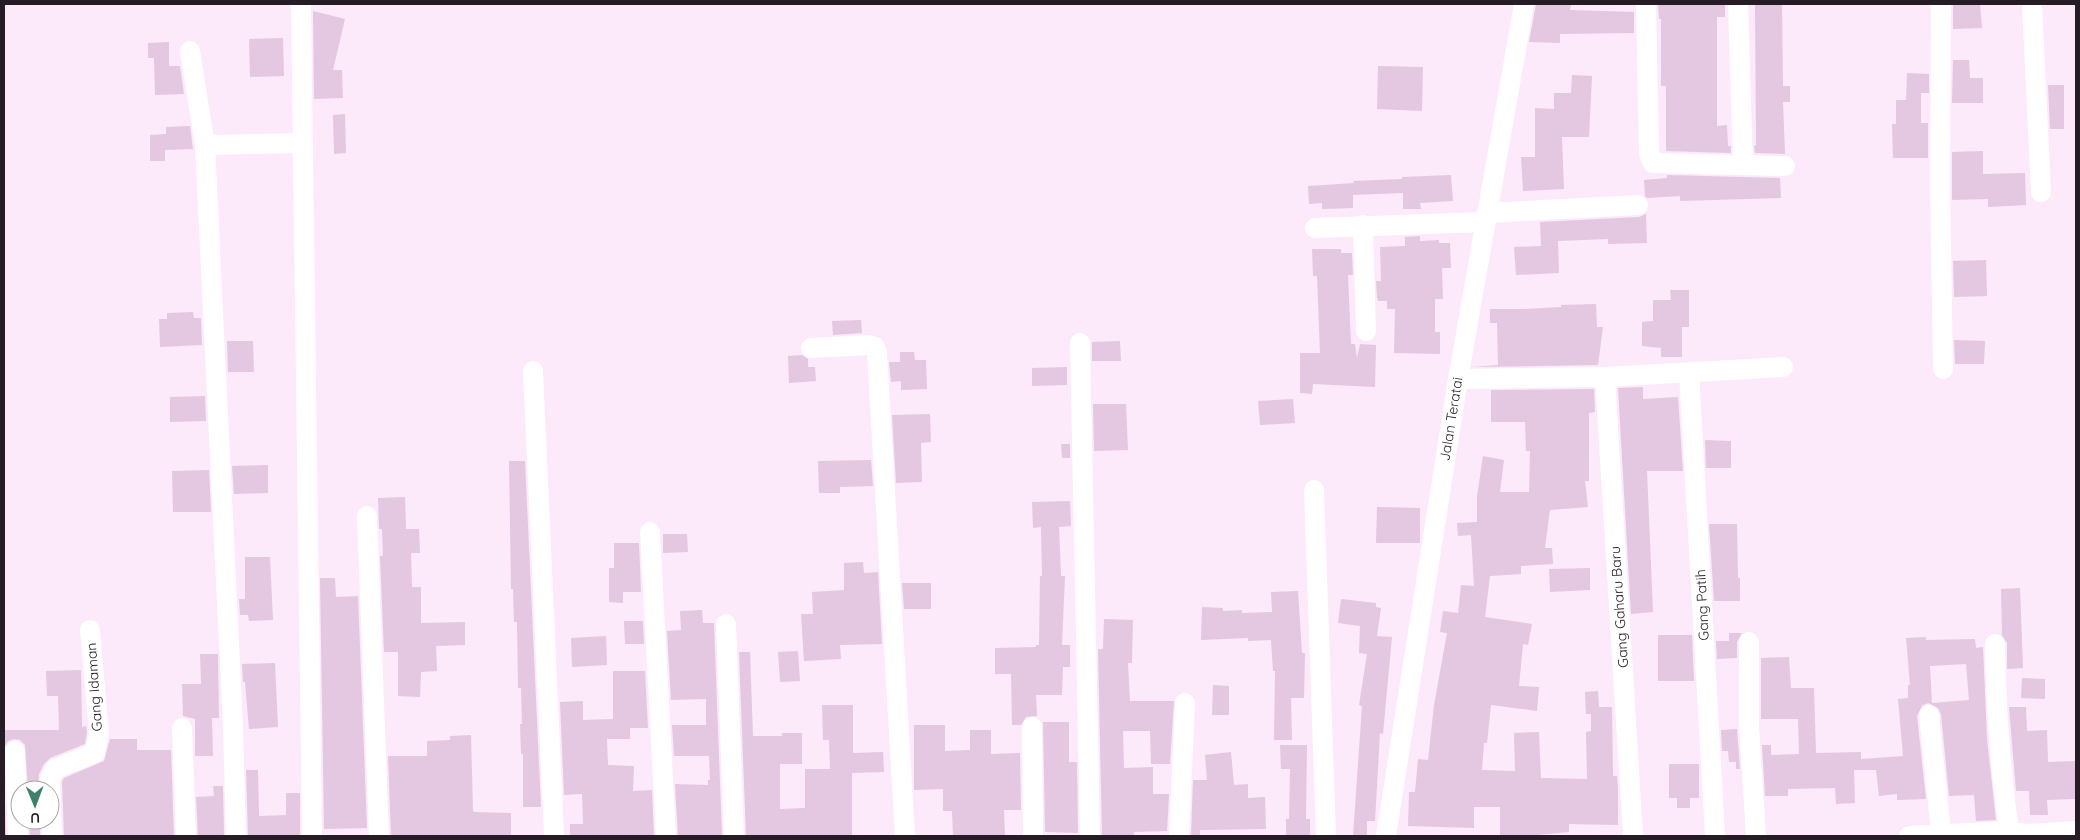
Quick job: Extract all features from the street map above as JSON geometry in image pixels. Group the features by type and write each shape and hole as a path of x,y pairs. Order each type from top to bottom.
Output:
{"street":[{"path":"301,4 312,836"},
{"name":"Jalan Teratai","path":"1386,836 1458,379 1524,4"},
{"path":"1646,4 1650,159 1653,163 1785,166"},
{"path":"1738,4 1743,165"},
{"path":"1941,4 1942,370"},
{"path":"2032,4 2041,192"},
{"path":"190,51 206,146 233,727 236,836"},
{"path":"206,146 302,143"},
{"path":"1315,228 1486,218 1638,205"},
{"path":"1363,225 1366,331"},
{"path":"1080,343 1090,836"},
{"path":"810,348 869,345 875,347 877,353 905,836"},
{"path":"1458,379 1604,378 1783,366"},
{"path":"533,371 554,836"},
{"name":"Gang Patih","path":"1689,373 1715,836"},
{"name":"Gang Gaharu Baru","path":"1604,378 1633,836"},
{"path":"1314,490 1326,836"},
{"path":"366,516 379,836"},
{"path":"650,532 666,836"},
{"path":"726,624 734,836"},
{"name":"Gang Idaman","path":"52,836 50,779 55,770 95,753 98,733 90,630"},
{"path":"1748,642 1749,728 1756,836"},
{"path":"1995,644 1996,712 2000,764 2021,834"},
{"path":"1179,836 1185,703"},
{"path":"1930,715 1941,833"},
{"path":"1032,727 1033,836"},
{"path":"182,728 186,836"},
{"path":"16,751 18,836"},
{"path":"1909,836 1941,833 2021,834 2076,831"}],"building":[{"path":"1536,4 1571,4 1570,10 1634,12 1634,33 1560,34 1560,43 1529,42"},
{"path":"1658,4 1725,4 1725,17 1717,17 1717,126 1727,125 1728,146 1731,146 1731,153 1666,151 1666,86 1661,86 1661,19 1659,19"},
{"path":"1755,4 1782,4 1783,86 1790,86 1790,102 1783,102 1785,154 1755,153"},
{"path":"1953,4 1980,4 1982,28 1953,29"},
{"path":"313,11 345,19 333,70 342,70 343,98 314,99"},
{"path":"283,38 284,76 250,77 249,39"},
{"path":"169,42 169,66 180,66 184,94 155,95 154,58 148,58 148,43"},
{"path":"1953,60 1969,60 1970,78 1983,78 1983,103 1952,103"},
{"path":"1378,66 1423,67 1422,111 1377,109"},
{"path":"1907,73 1929,74 1929,93 1921,93 1921,123 1928,123 1928,158 1893,158 1892,124 1896,124 1896,100 1906,100"},
{"path":"1572,75 1592,76 1589,137 1562,137 1564,189 1523,191 1521,157 1535,157 1535,108 1554,109 1554,93 1571,93"},
{"path":"2048,85 2064,85 2064,129 2050,129"},
{"path":"345,114 346,153 334,154 333,115"},
{"path":"190,126 193,149 165,150 165,161 150,161 150,135 166,134 166,127"},
{"path":"1983,151 1983,174 2025,173 2026,205 1988,207 1988,199 1952,200 1952,152"},
{"path":"1451,175 1453,201 1420,203 1421,209 1403,209 1403,193 1353,195 1353,208 1322,209 1322,203 1309,204 1308,186 1354,183 1353,181 1402,179 1402,177"},
{"path":"1667,175 1780,178 1781,198 1680,201 1680,196 1647,198 1645,196 1644,180 1667,178"},
{"path":"1646,214 1647,243 1608,244 1608,239 1558,241 1559,273 1516,275 1514,247 1541,246 1540,222 1639,217"},
{"path":"1420,236 1420,241 1439,240 1439,243 1450,243 1451,268 1442,268 1443,299 1435,299 1435,332 1440,332 1440,354 1394,353 1395,309 1387,309 1387,301 1378,301 1377,297 1376,281 1381,281 1380,247 1405,246 1405,237"},
{"path":"1312,249 1341,249 1341,253 1352,253 1353,275 1348,275 1351,344 1355,344 1357,358 1360,344 1376,345 1375,387 1313,384 1312,394 1300,393 1300,353 1320,353 1317,276 1313,276"},
{"path":"1986,260 1987,296 1954,297 1953,261"},
{"path":"1670,290 1689,290 1689,327 1682,327 1682,357 1661,357 1661,348 1642,346 1642,322 1653,321 1653,300 1671,300"},
{"path":"1596,304 1597,327 1603,327 1598,365 1472,367 1498,365 1497,323 1490,323 1490,309 1526,309"},
{"path":"193,312 194,318 201,318 202,345 160,347 159,319 167,319 167,313"},
{"path":"861,320 862,333 833,335 832,321"},
{"path":"1954,340 1985,341 1984,364 1955,364"},
{"path":"227,341 253,341 254,372 228,372"},
{"path":"1120,341 1121,361 1092,361 1092,342"},
{"path":"900,352 914,352 915,360 926,360 927,389 901,390 901,381 891,382 889,362 900,362"},
{"path":"802,355 808,359 808,367 815,367 816,381 789,383 788,356"},
{"path":"1067,367 1067,385 1032,386 1032,368"},
{"path":"1643,387 1643,399 1678,397 1683,471 1647,471 1653,612 1631,614 1618,388"},
{"path":"1594,389 1595,412 1589,413 1589,481 1585,481 1588,507 1550,510 1545,548 1552,548 1553,564 1521,566 1521,574 1490,576 1485,617 1532,624 1528,645 1523,644 1519,686 1539,687 1537,711 1491,705 1487,743 1484,743 1482,770 1515,771 1514,733 1539,732 1541,778 1587,779 1586,732 1591,731 1591,714 1586,714 1585,692 1598,691 1599,707 1612,707 1613,776 1617,776 1618,825 1569,824 1569,832 1537,835 1500,835 1500,807 1474,807 1474,828 1408,826 1409,792 1415,792 1418,759 1428,760 1434,705 1447,633 1440,632 1443,611 1458,613 1461,585 1474,586 1471,535 1458,536 1457,523 1477,522 1477,496 1483,456 1504,460 1500,492 1529,492 1530,451 1526,451 1525,422 1491,422 1491,390"},
{"path":"205,396 206,421 170,422 170,397"},
{"path":"1293,399 1295,423 1260,425 1258,401"},
{"path":"1093,404 1126,404 1128,450 1094,451"},
{"path":"930,414 931,442 921,443 922,482 896,483 892,415"},
{"path":"1705,440 1731,441 1731,468 1706,468"},
{"path":"1061,444 1070,444 1070,458 1062,458"},
{"path":"871,460 873,486 840,487 840,493 819,493 818,461"},
{"path":"509,461 525,461 541,807 523,807 523,754 521,754 520,724 522,724 521,688 518,688 517,622 514,622 513,589 511,589"},
{"path":"268,465 268,493 234,494 232,466"},
{"path":"209,470 211,512 173,512 172,471"},
{"path":"405,497 406,529 419,529 420,553 411,553 412,587 421,587 421,623 465,622 465,645 436,646 437,671 421,672 420,697 398,696 398,652 384,652 380,556 383,556 382,529 379,529 378,498"},
{"path":"1070,501 1071,526 1059,527 1061,576 1065,576 1062,645 1070,645 1070,667 1063,667 1062,695 1036,695 1037,716 1026,717 1021,725 1012,725 1011,674 995,674 995,648 1036,647 1036,645 1039,645 1040,576 1042,576 1041,527 1033,528 1032,502"},
{"path":"1377,507 1420,508 1420,543 1376,543"},
{"path":"1709,524 1737,524 1740,601 1714,601"},
{"path":"663,534 687,534 688,552 663,553"},
{"path":"614,543 639,543 641,592 623,592 623,603 609,602 609,568 614,568"},
{"path":"245,557 270,557 273,620 249,621 248,615 240,615 239,599 245,599"},
{"path":"863,562 864,573 878,572 882,644 840,645 841,659 804,661 801,614 813,614 812,592 844,590 844,563"},
{"path":"1590,568 1590,590 1550,592 1549,569"},
{"path":"320,578 335,578 336,597 358,596 367,828 324,829"},
{"path":"902,583 931,583 931,609 904,609"},
{"path":"2020,588 2023,668 2007,669 2007,643 2002,635 2001,589"},
{"path":"1298,591 1302,653 1305,653 1304,698 1291,698 1292,740 1274,740 1275,671 1273,671 1271,640 1248,641 1248,638 1201,640 1202,607 1223,608 1223,611 1242,610 1242,613 1272,612 1271,592"},
{"path":"1341,599 1376,603 1376,607 1381,608 1377,636 1392,637 1383,734 1380,733 1375,821 1367,821 1367,836 1353,836 1362,706 1359,705 1367,654 1359,653 1360,626 1338,623"},
{"path":"702,610 703,623 714,623 722,836 678,836 675,784 708,785 708,780 710,780 709,756 674,756 672,725 706,725 706,699 671,700 667,631 681,630 680,611"},
{"path":"1104,619 1133,620 1132,663 1128,663 1130,701 1174,701 1170,764 1151,764 1150,731 1123,731 1124,768 1153,767 1153,794 1169,794 1167,831 1134,832 1134,836 1102,836 1098,649 1103,649"},
{"path":"624,621 643,621 644,644 625,644"},
{"path":"1729,633 1742,633 1737,642 1737,658 1717,659 1716,641 1729,641"},
{"path":"1658,635 1692,635 1694,681 1658,681"},
{"path":"606,636 607,665 572,667 571,638"},
{"path":"1926,637 1926,640 1975,639 1976,648 1983,647 1987,739 1996,820 1976,821 1974,795 1949,796 1941,714 1938,708 1928,703 1922,706 1917,716 1926,799 1897,800 1897,794 1879,796 1876,770 1854,770 1855,803 1836,804 1835,788 1788,789 1788,796 1765,796 1762,745 1771,745 1771,755 1799,754 1798,719 1761,719 1761,658 1789,657 1791,688 1814,688 1816,753 1861,752 1861,759 1903,756 1898,699 1908,698 1908,685 1910,685 1906,638","holes":["1966,664 1969,700 1932,703 1930,666"]},
{"path":"798,651 800,681 780,682 778,652"},
{"path":"739,652 750,652 753,736 782,736 782,733 802,733 802,764 780,764 780,809 805,808 805,769 830,769 829,740 823,740 822,705 853,705 853,753 883,752 884,772 852,773 852,836 746,836"},
{"path":"200,654 218,654 219,718 212,718 213,756 195,756 195,719 183,716 182,684 201,684"},
{"path":"275,663 278,727 249,729 242,664"},
{"path":"81,670 82,727 86,726 87,732 85,744 50,758 44,764 39,774 39,780 27,780 25,745 20,740 14,739 8,741 4,748 4,730 59,730 58,696 47,696 46,671"},
{"path":"613,671 645,671 648,728 630,728 630,739 607,739 608,765 634,766 633,791 652,790 654,836 570,836 570,824 583,824 582,794 564,795 560,702 583,701 583,720 613,719"},
{"path":"2022,678 2045,679 2045,699 2021,698"},
{"path":"1213,685 1229,686 1229,715 1212,715"},
{"path":"2009,707 2026,707 2027,731 2047,730 2048,762 2076,761 2076,799 2047,800 2048,815 2030,815 2029,791 2016,791"},
{"path":"1043,722 1069,722 1069,762 1077,762 1078,833 1045,832"},
{"path":"914,725 945,725 945,751 970,750 970,730 991,730 991,754 1020,753 1021,810 1004,810 1005,836 953,836 952,811 943,811 943,789 914,790"},
{"path":"1737,729 1740,769 1736,769 1736,762 1729,762 1728,751 1722,751 1721,730"},
{"path":"471,735 473,811 511,813 511,836 391,836 388,756 427,756 427,741 450,740 450,736"},
{"path":"110,739 137,739 137,750 171,750 174,836 64,836 62,782 64,778 104,761"},
{"path":"1280,745 1307,745 1306,819 1310,819 1310,836 1286,836 1286,819 1289,819 1290,769 1281,769"},
{"path":"1231,752 1234,785 1248,784 1248,798 1265,797 1266,829 1200,830 1200,836 1191,836 1193,780 1207,780 1205,755"},
{"path":"1669,764 1699,764 1699,798 1690,798 1690,808 1677,808 1677,798 1669,798"},
{"path":"4,769 6,836 4,836"},
{"path":"246,770 258,770 259,816 286,815 286,793 300,793 300,836 248,836"},
{"path":"213,786 223,786 224,836 198,836 196,797 214,796"},
{"path":"30,830 40,830 40,836 30,836"}]}
